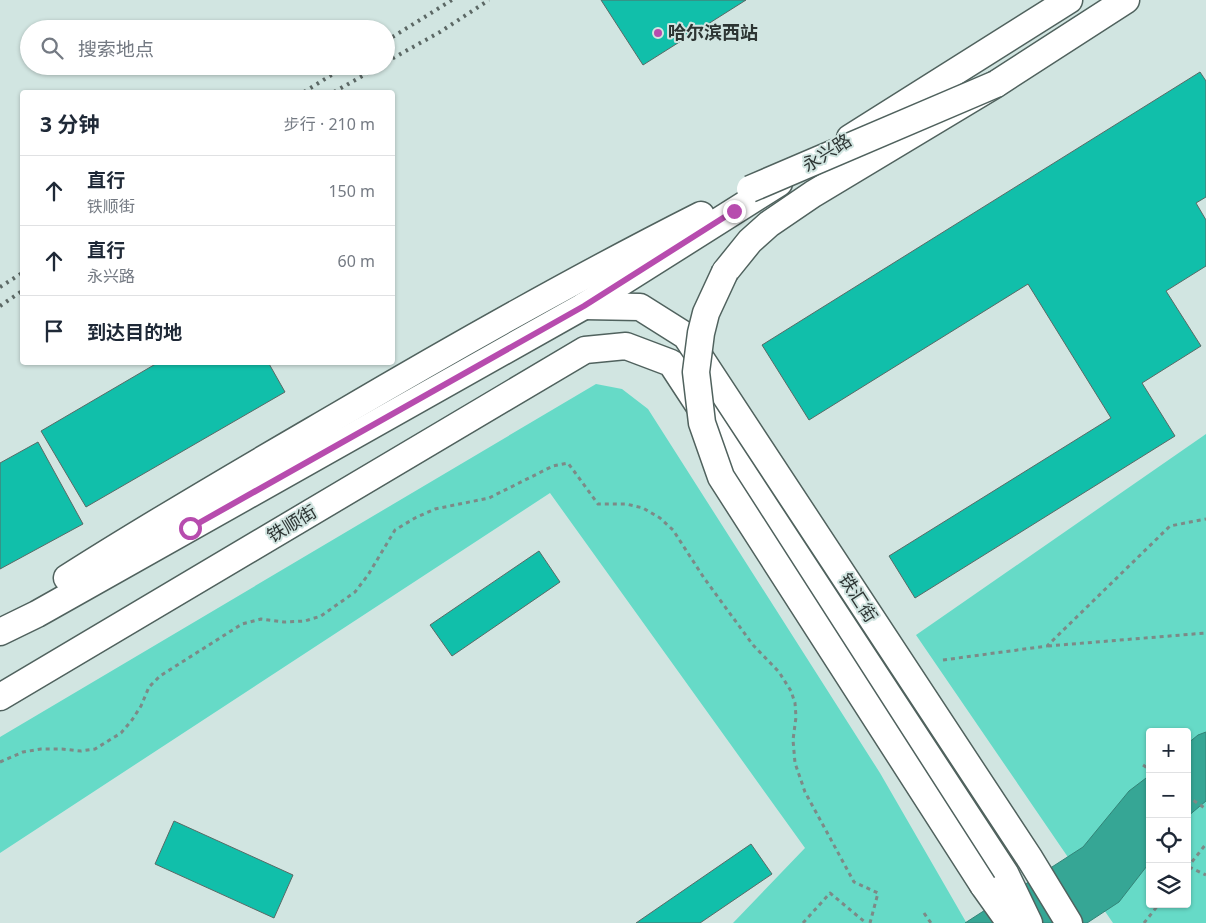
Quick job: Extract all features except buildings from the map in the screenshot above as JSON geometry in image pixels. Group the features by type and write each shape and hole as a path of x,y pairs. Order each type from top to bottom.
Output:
{"main road":[{"name":"永兴路","path":"584,306 1069,0"},
{"path":"1010,923 983,885 721,477 702,423 696,372 701,333 714,293 725,272 750,241 769,224 813,194 996,84 1126,0"},
{"path":"0,621 150,525 506,319 640,246 750,190 996,84"},
{"name":"铁汇街","path":"584,306 640,307 686,336 1030,859 1069,923"},
{"path":"0,632 37,614 584,306"},
{"name":"铁顺街","path":"0,698 585,350 626,346 671,363"},
{"name":"铁汇街","path":"671,363 1005,873 1029,923"}],"path":[{"path":"0,762 23,752 95,749 121,733 141,706 149,687 160,676 242,624 260,619 284,622 305,621 321,616 337,606 355,592 368,575 395,530 435,509 489,498 553,466 568,463 598,504 626,504 643,508 660,518 673,530 704,578 753,645 779,672 787,684 795,703 796,717 793,740 795,763 805,792 854,882 878,893 870,923"},
{"path":"1048,646 1170,526 1206,519"},
{"path":"943,660 1048,646 1206,633"},
{"path":"1191,799 1206,809"},
{"path":"1191,864 1206,844"},
{"path":"1191,869 1206,875"},
{"path":"804,923 830,893 866,923"},
{"path":"1144,923 1156,908"},
{"path":"924,913 931,923"}],"shaded area":[{"path":"596,384 622,389 648,409 880,773 965,923 733,923 805,848 550,493 0,853 0,737"},
{"path":"1206,434 1206,923 1113,923 916,635"},
{"path":"1206,732 1206,801 1191,814 1191,741"},
{"path":"1146,778 1146,867 1119,902 1087,923 965,923 1083,847 1129,791"}],"railway":[{"path":"395,35 452,0"},
{"path":"395,57 440,32 489,0"},
{"path":"307,90 331,75"},
{"path":"338,90 364,75"},
{"path":"0,287 20,274"},
{"path":"0,306 20,292"}],"place":[{"name":"哈尔滨西站","path":"658,33"}],"route":[{"path":"190,528 584,306 734,211"}]}
